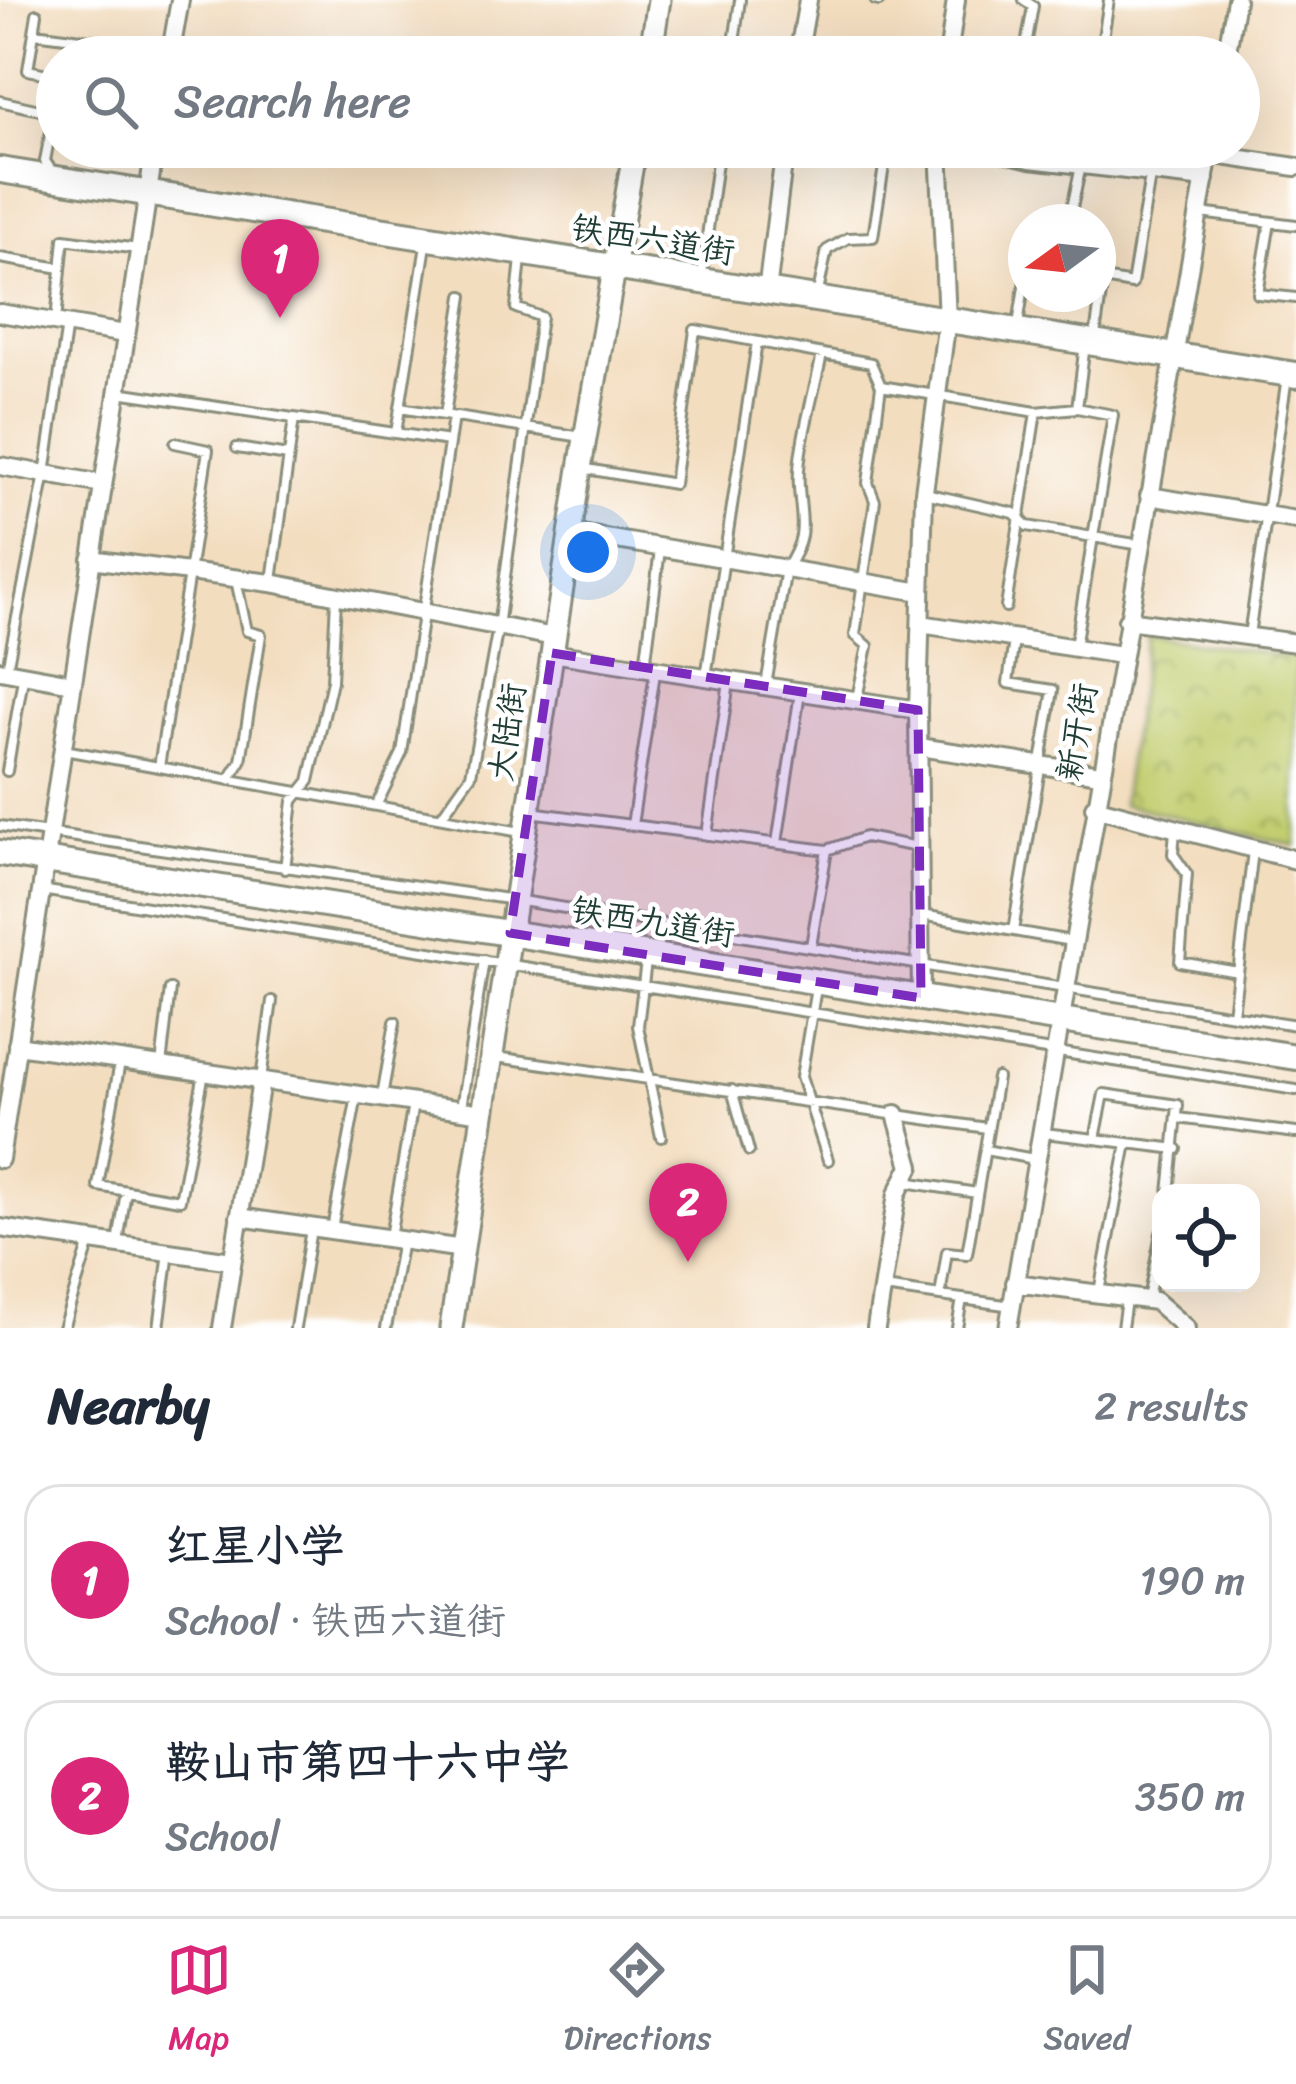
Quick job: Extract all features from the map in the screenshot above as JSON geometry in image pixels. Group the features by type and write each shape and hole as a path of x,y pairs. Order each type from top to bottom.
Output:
{"main road":[{"name":"铁西六道街","path":"0,170 1292,375"},
{"name":"铁西九道街","path":"0,853 47,847 510,933 1296,1057"}],"street":[{"path":"174,36 180,0"},
{"path":"653,36 659,0"},
{"path":"802,36 808,0"},
{"path":"952,36 956,0"},
{"path":"1230,36 1237,0"},
{"path":"1260,160 1296,167"},
{"path":"0,1159 151,168"},
{"name":"大陆街","path":"451,1328 463,1249 472,1111 492,1056 495,962 510,933 580,468 632,168"},
{"path":"767,292 782,168"},
{"path":"921,998 918,710 924,492 947,320 940,168"},
{"path":"1138,168 1205,179"},
{"name":"新开街","path":"1008,1328 1052,1049 1207,168"},
{"path":"0,313 125,334"},
{"path":"0,466 103,484"},
{"path":"1149,496 1296,520"},
{"path":"570,532 921,592"},
{"path":"91,559 272,583 498,628 650,668 918,710"},
{"path":"1127,620 1296,643"},
{"path":"920,624 1121,655"},
{"path":"10,672 72,683"},
{"path":"919,747 1100,774"},
{"path":"1094,807 1296,860"},
{"path":"17,1046 472,1111"},
{"path":"222,1328 261,1081"},
{"path":"876,1328 903,1182 911,1166 896,1114"},
{"path":"239,1217 463,1249"},
{"path":"0,1228 232,1261"},
{"path":"1015,1283 1148,1300 1186,1328"}],"lane":[{"path":"735,36 740,0"},
{"path":"1024,0 1033,6 1028,36"},
{"path":"1103,36 1109,0"},
{"path":"36,72 28,70 37,14"},
{"path":"34,33 58,36"},
{"path":"0,101 36,109"},
{"path":"50,168 58,179"},
{"path":"701,281 716,168"},
{"path":"816,299 827,250 848,238 873,237 884,168"},
{"path":"1073,204 1081,168"},
{"path":"1078,408 1103,279 1132,284 1152,168"},
{"path":"1199,213 1296,225"},
{"path":"1270,222 1258,294 1296,298"},
{"path":"396,433 427,238"},
{"path":"7,771 10,672 45,474 61,323 64,239 138,249"},
{"path":"441,818 472,775 498,628 542,317 516,308 522,253"},
{"path":"0,259 61,268"},
{"path":"376,806 402,753 449,441 463,296"},
{"path":"1017,331 1020,312"},
{"path":"580,468 674,484 695,330 872,363 881,386 868,482 874,501 855,635 868,646 856,700"},
{"path":"706,677 757,342"},
{"path":"765,686 786,569 796,554 806,512 799,487 822,354"},
{"path":"1249,637 1292,375"},
{"path":"881,386 1036,412 1078,408 1113,415 1075,648"},
{"path":"116,392 449,441"},
{"path":"400,409 585,438"},
{"path":"1006,607 1036,412"},
{"path":"272,583 293,418"},
{"path":"160,767 208,450 175,443"},
{"path":"237,448 288,456"},
{"path":"924,492 1019,518 1027,526 1141,545"},
{"path":"632,825 660,548"},
{"path":"229,780 241,761 261,635 247,631 236,578"},
{"path":"285,869 293,801 309,781 332,681 336,598"},
{"path":"1013,931 1053,690 1007,682 1015,639"},
{"path":"706,835 729,681"},
{"path":"778,843 801,692"},
{"path":"62,750 441,818 632,825 827,850 865,837 920,847"},
{"path":"0,826 47,847 285,869 515,900 1296,1025"},
{"path":"1175,831 1173,854 1187,874 1180,962 1238,972"},
{"path":"811,946 827,850"},
{"path":"1233,1014 1253,850"},
{"path":"41,890 1296,1090"},
{"path":"920,914 1071,941"},
{"path":"646,954 638,1026 661,1138"},
{"path":"472,1111 495,962"},
{"path":"818,981 801,1078 828,1160"},
{"path":"160,1066 170,989"},
{"path":"261,1081 272,1000"},
{"path":"382,1098 395,1022"},
{"path":"492,1056 988,1128"},
{"path":"120,1060 98,1186 180,1200 204,1072"},
{"path":"940,1296 946,1252 967,1254 997,1078"},
{"path":"732,1090 749,1150"},
{"path":"1095,1139 1104,1094 1178,1105 1170,1184"},
{"path":"332,1231 357,1095"},
{"path":"386,1328 413,1103"},
{"path":"1178,1118 1296,1133"},
{"path":"1039,1132 1177,1149"},
{"path":"1099,1294 1127,1143"},
{"path":"985,1150 1035,1159"},
{"path":"903,1182 977,1193"},
{"path":"118,1245 126,1191"},
{"path":"296,1328 311,1228"},
{"path":"63,1328 91,1241"},
{"path":"159,1328 170,1252"},
{"path":"1148,1300 1152,1279"},
{"path":"882,1288 1012,1306"},
{"path":"1122,1328 1126,1298"},
{"path":"957,1328 962,1299"}],"highlighted area":[{"path":"552,653 918,710 921,998 510,933"}],"green space":[{"path":"1147,635 1296,658 1296,846 1122,804"}],"place":[{"name":"红星小学","path":"280,318"},
{"name":"鞍山市第四十六中学","path":"688,1262"}]}
